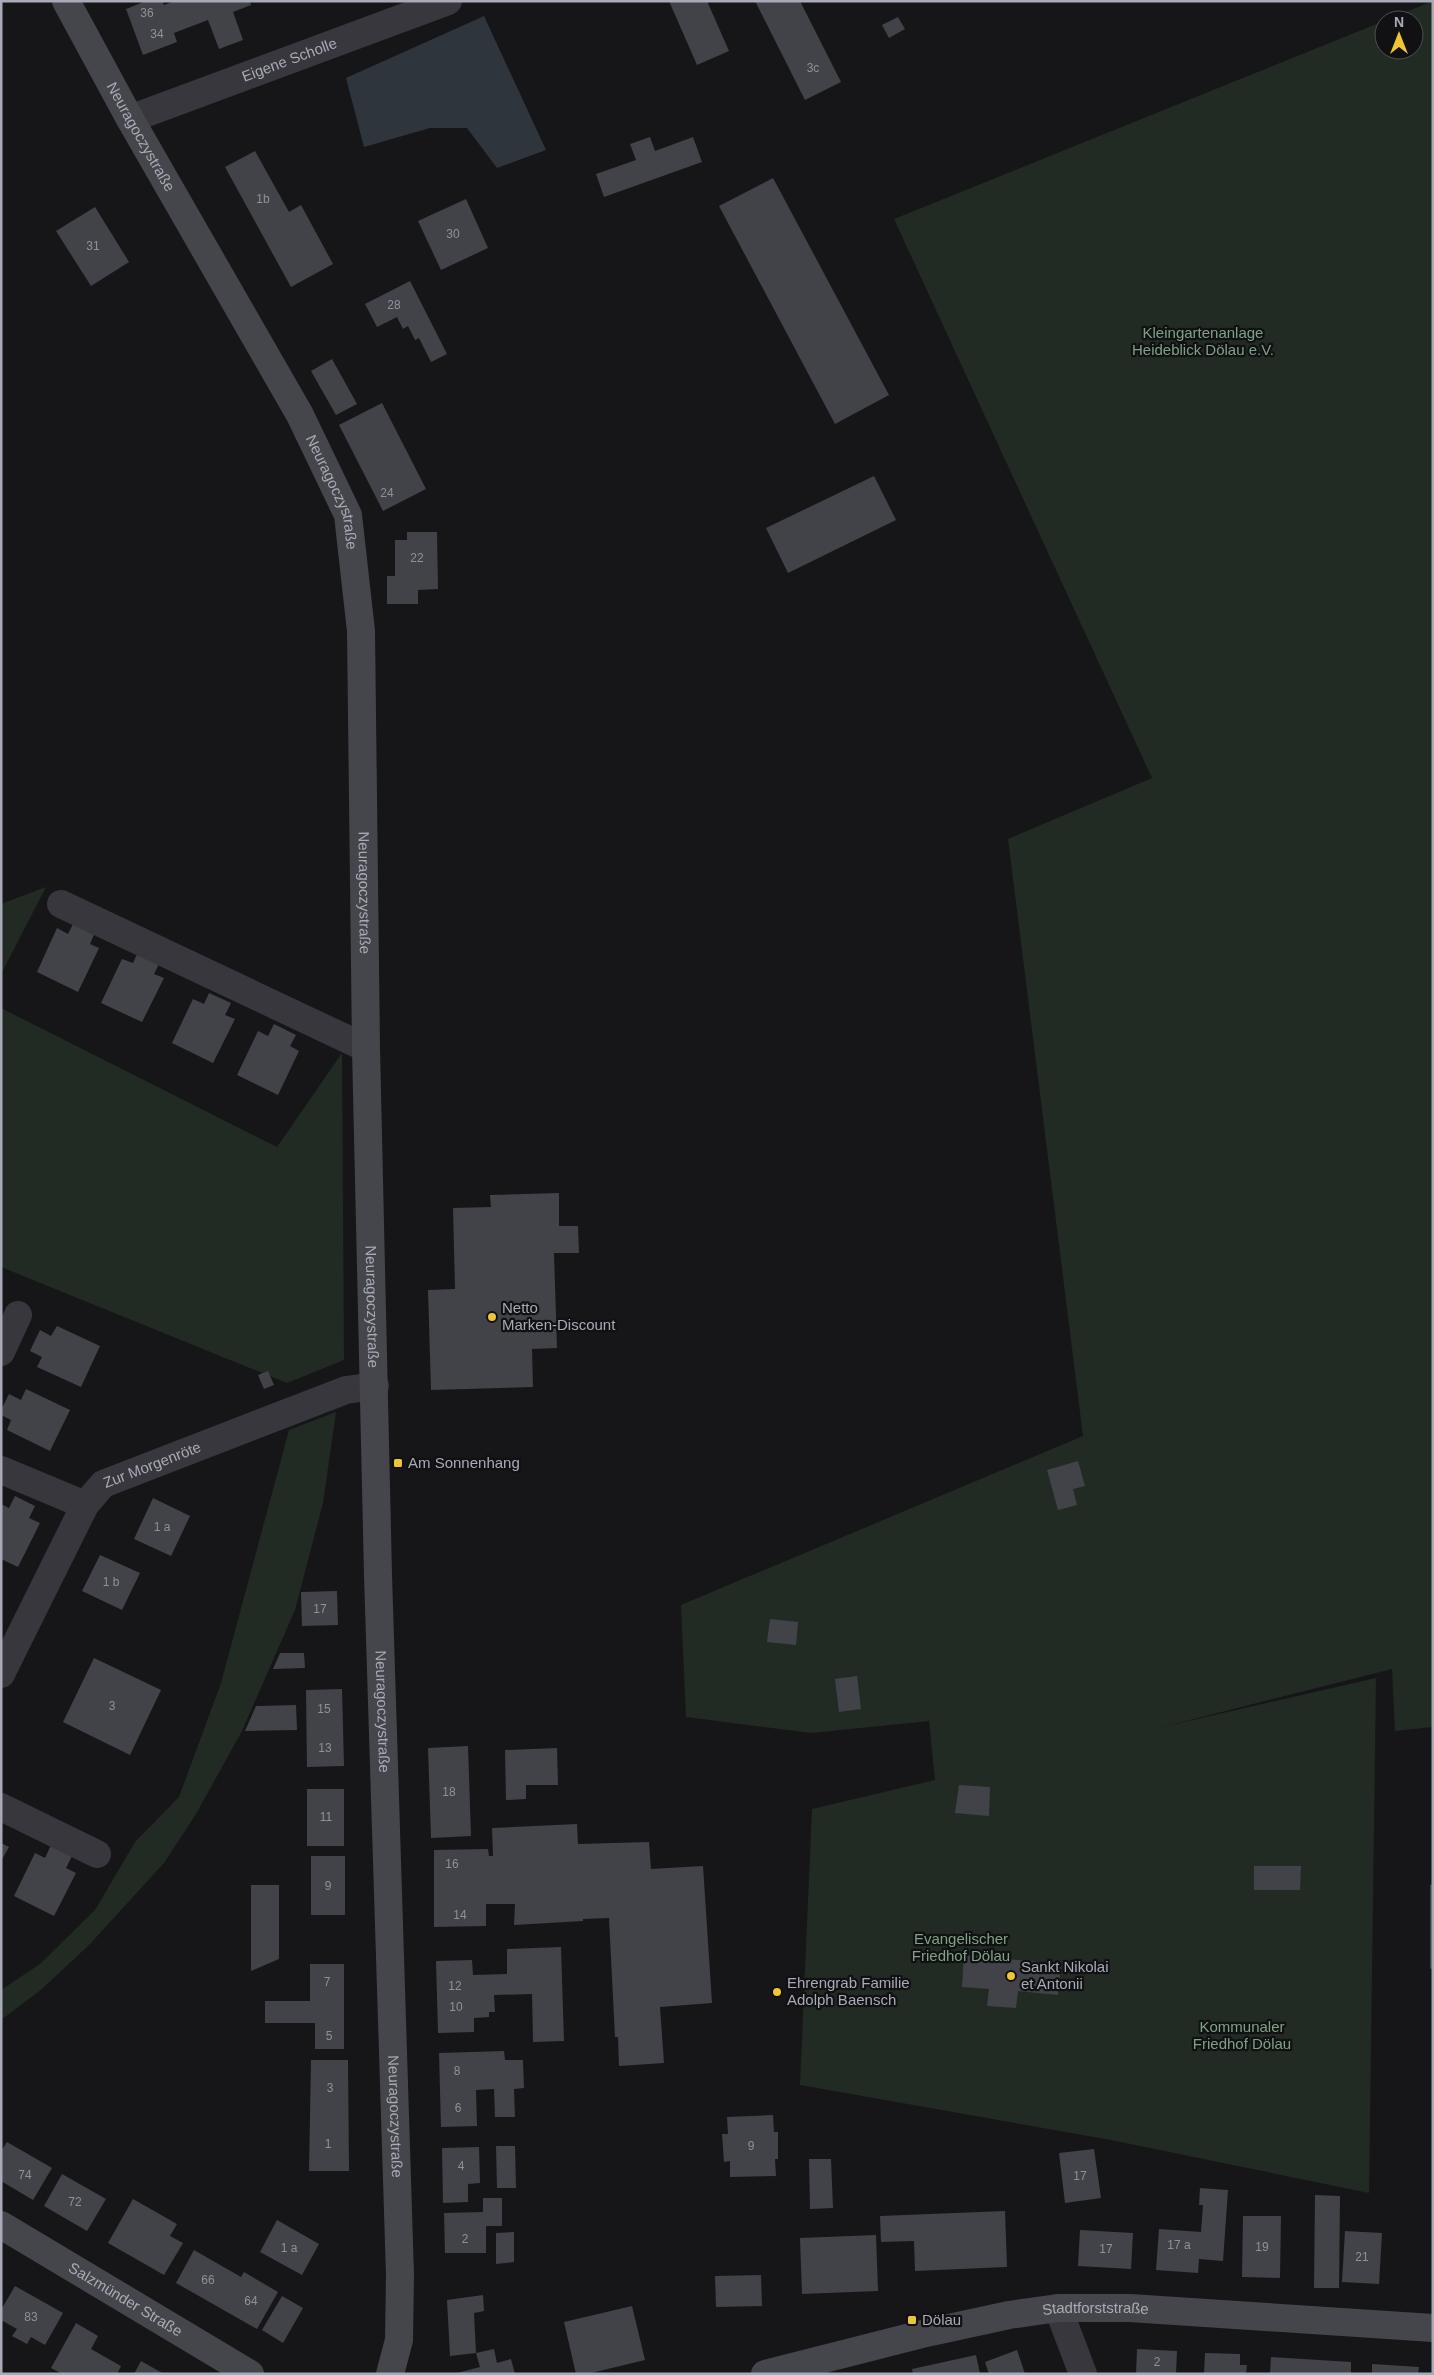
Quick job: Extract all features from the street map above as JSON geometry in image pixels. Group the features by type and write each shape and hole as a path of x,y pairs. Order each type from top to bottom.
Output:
{"main road":[{"name":"Neuragoczystraße","path":"66,1 130,118 300,415 348,515 361,631 366,1048 374,1386 400,2275 399,2340 390,2374"},
{"name":"Salzmünder Straße","path":"1,2225 250,2374"},
{"name":"Stadtforststraße","path":"765,2374 926,2333 1010,2315 1058,2308 1130,2308 1433,2328"}],"street":[{"name":"Eigene Scholle","path":"130,118 448,1"},
{"path":"61,904 366,1048"},
{"path":"1,1352 18,1315"},
{"name":"Zur Morgenröte","path":"1,1674 85,1506 104,1484 346,1390 374,1386"},
{"path":"1,1470 85,1506"},
{"path":"1,1807 97,1854"},
{"path":"1058,2308 1083,2374"}],"green space":[{"name":"Kleingartenanlage Heideblick Dölau e.V.","path":"1433,1 1433,1727 1395,1731 1392,1669 1162,1727 1376,1678 1369,2193 1111,2140 800,2085 812,1809 935,1780 929,1721 811,1733 686,1717 681,1605 1083,1436 1008,839 1152,778 894,219 1374,25 1374,60 1424,60 1424,10 1411,10"},
{"path":"46,887 1,974 1,904"},
{"path":"1,1008 277,1147 342,1053 344,1360 287,1383 1,1267"},
{"path":"336,1412 323,1503 295,1610 242,1731 196,1814 164,1863 90,1944 42,1989 1,2020 1,1990 40,1964 95,1910 135,1842 179,1797 221,1683 289,1430"}],"shaded area":[{"path":"484,16 546,150 497,168 467,128 430,128 364,147 346,78"}],"building":[{"path":"146,1 162,1 164,5 175,1 250,1 251,5 233,12 243,40 219,49 208,20 174,33 177,42 143,55 126,9"},
{"path":"669,1 707,1 729,51 697,65"},
{"path":"755,1 800,1 841,82 805,100"},
{"path":"898,17 905,29 889,38 882,25"},
{"path":"650,137 655,151 693,137 702,162 604,197 596,174 636,160 630,144"},
{"path":"255,151 289,212 301,205 333,264 291,287 225,167"},
{"path":"773,178 889,395 835,424 719,206"},
{"path":"466,199 488,248 441,270 418,221"},
{"path":"95,207 129,262 91,286 56,231"},
{"path":"410,281 447,354 431,362 419,338 415,340 408,326 403,329 397,317 377,327 365,304"},
{"path":"332,359 357,404 336,415 311,371"},
{"path":"382,403 426,489 383,511 339,425"},
{"path":"874,476 896,520 788,573 766,528"},
{"path":"407,532 437,532 438,589 418,590 418,604 387,604 387,576 395,576 395,540 407,540"},
{"path":"74,922 95,932 90,944 99,948 78,992 37,972 57,928 68,934"},
{"path":"138,952 160,962 154,974 164,978 142,1022 101,1003 122,959 133,963"},
{"path":"209,993 231,1003 225,1015 235,1019 213,1063 172,1043 193,999 204,1004"},
{"path":"274,1024 296,1035 290,1046 299,1051 278,1095 237,1075 258,1031 268,1036"},
{"name":"Netto Marken-Discount","path":"559,1193 559,1226 578,1226 579,1253 554,1253 557,1348 532,1349 533,1387 431,1390 428,1290 455,1289 453,1208 491,1207 490,1195"},
{"path":"57,1326 100,1346 81,1387 37,1367 42,1357 30,1351 40,1330 51,1336"},
{"path":"268,1371 274,1385 264,1389 258,1375"},
{"path":"26,1389 70,1410 50,1451 7,1430 11,1420 1,1415 1,1410 9,1394 21,1400"},
{"path":"1078,1461 1085,1486 1073,1489 1077,1505 1058,1510 1047,1470"},
{"path":"15,1496 35,1506 29,1518 40,1523 18,1567 1,1559 1,1504 9,1508"},
{"path":"153,1498 190,1516 171,1556 134,1539"},
{"path":"100,1555 140,1573 122,1610 82,1591"},
{"path":"337,1591 338,1625 302,1626 301,1592"},
{"path":"770,1619 798,1622 796,1645 767,1642"},
{"path":"280,1653 304,1653 305,1668 273,1669"},
{"path":"94,1658 161,1690 130,1755 63,1722"},
{"path":"857,1676 861,1709 839,1712 835,1679"},
{"path":"342,1689 344,1766 307,1767 306,1690"},
{"path":"296,1705 297,1730 245,1731 256,1706"},
{"path":"468,1746 471,1836 431,1838 428,1748"},
{"path":"557,1748 558,1785 526,1785 526,1799 506,1800 505,1750"},
{"path":"959,1785 990,1787 989,1816 955,1813"},
{"path":"307,1789 344,1789 344,1846 307,1846"},
{"path":"577,1824 578,1844 649,1842 651,1869 703,1866 712,2003 660,2007 664,2063 619,2066 618,2037 615,2037 609,1918 514,1925 515,1904 486,1904 486,1926 434,1927 434,1850 488,1849 489,1856 493,1856 492,1828"},
{"path":"1,1843 9,1847 1,1861"},
{"path":"51,1845 72,1856 66,1868 76,1873 54,1916 14,1896 35,1853 45,1858"},
{"path":"311,1856 345,1856 345,1915 311,1915"},
{"path":"1254,1866 1301,1866 1300,1890 1254,1890"},
{"path":"1433,1884 1433,1968 1430,1969 1430,1885"},
{"path":"251,1885 279,1885 279,1959 251,1971"},
{"path":"561,1947 564,2041 533,2042 532,1994 494,1995 495,2012 489,2012 489,2017 474,2018 474,2032 438,2033 436,1961 472,1960 473,1975 507,1974 507,1949"},
{"name":"Sankt Nikolai et Antonii","path":"964,1955 1061,1964 1058,1995 1018,1991 1016,2008 987,2006 989,1989 962,1987"},
{"path":"310,1964 344,1964 344,2049 315,2049 315,2023 265,2023 265,2001 310,2001"},
{"path":"504,2051 505,2060 523,2060 524,2088 514,2089 515,2117 495,2117 494,2089 476,2090 477,2126 441,2127 439,2053"},
{"path":"311,2060 348,2060 349,2171 309,2171"},
{"path":"773,2115 774,2132 778,2132 778,2159 775,2159 776,2176 730,2177 730,2161 724,2162 722,2134 728,2134 727,2117"},
{"path":"7,2142 52,2168 33,2200 1,2181 1,2151"},
{"path":"496,2146 515,2146 516,2188 497,2188"},
{"path":"479,2147 480,2183 468,2184 468,2202 443,2203 442,2148"},
{"path":"1094,2149 1101,2198 1065,2203 1059,2153"},
{"path":"809,2159 831,2159 833,2208 810,2209"},
{"path":"62,2174 106,2199 87,2231 44,2206"},
{"path":"1200,2188 1228,2190 1223,2261 1199,2259 1198,2273 1156,2270 1159,2229 1201,2232 1203,2205 1199,2205"},
{"path":"1315,2195 1340,2196 1339,2288 1314,2288"},
{"path":"483,2198 502,2198 502,2226 486,2226 486,2253 445,2253 444,2213 483,2212"},
{"path":"133,2199 177,2224 170,2236 183,2243 164,2275 108,2243"},
{"path":"1005,2211 1007,2267 915,2271 914,2241 881,2242 880,2216"},
{"path":"1243,2216 1281,2216 1280,2278 1242,2277"},
{"path":"277,2220 319,2244 302,2275 260,2252"},
{"path":"1080,2230 1133,2233 1131,2269 1078,2266"},
{"path":"1345,2231 1382,2233 1379,2284 1342,2282"},
{"path":"514,2232 514,2262 496,2264 496,2233"},
{"path":"876,2235 878,2291 802,2294 800,2238"},
{"path":"194,2250 241,2277 244,2272 278,2292 257,2329 176,2283"},
{"path":"761,2275 762,2306 716,2307 715,2276"},
{"path":"15,2286 63,2313 45,2345 31,2337 27,2344 12,2336 17,2329 1,2320 1,2310"},
{"path":"483,2295 484,2311 474,2313 476,2353 450,2356 447,2300"},
{"path":"282,2296 303,2308 283,2343 262,2330"},
{"path":"632,2306 645,2360 587,2374 576,2374 564,2322"},
{"path":"76,2323 98,2336 91,2349 121,2366 117,2374 62,2374 51,2368"},
{"path":"494,2349 497,2363 511,2359 515,2374 453,2374 480,2367 476,2353"},
{"path":"1137,2349 1177,2351 1176,2374 1136,2374"},
{"path":"1017,2350 1025,2374 989,2374 985,2362"},
{"path":"1205,2353 1240,2354 1240,2365 1247,2365 1246,2374 1204,2374"},
{"path":"976,2355 980,2374 913,2374 912,2369"},
{"path":"1271,2357 1351,2362 1351,2374 1270,2374"},
{"path":"141,2361 164,2374 134,2374"},
{"path":"1372,2364 1419,2367 1418,2374 1372,2374"}],"place":[{"name":"Netto Marken-Discount","path":"492,1317"},
{"name":"Am Sonnenhang","path":"398,1463"},
{"name":"Sankt Nikolai et Antonii","path":"1011,1976"},
{"name":"Ehrengrab Familie Adolph Baensch","path":"777,1992"},
{"name":"Dölau","path":"912,2320"}],"park label":[{"name":"Evangelischer Friedhof Dölau","path":"961,1948"},
{"name":"Kommunaler Friedhof Dölau","path":"1242,2036"}]}
